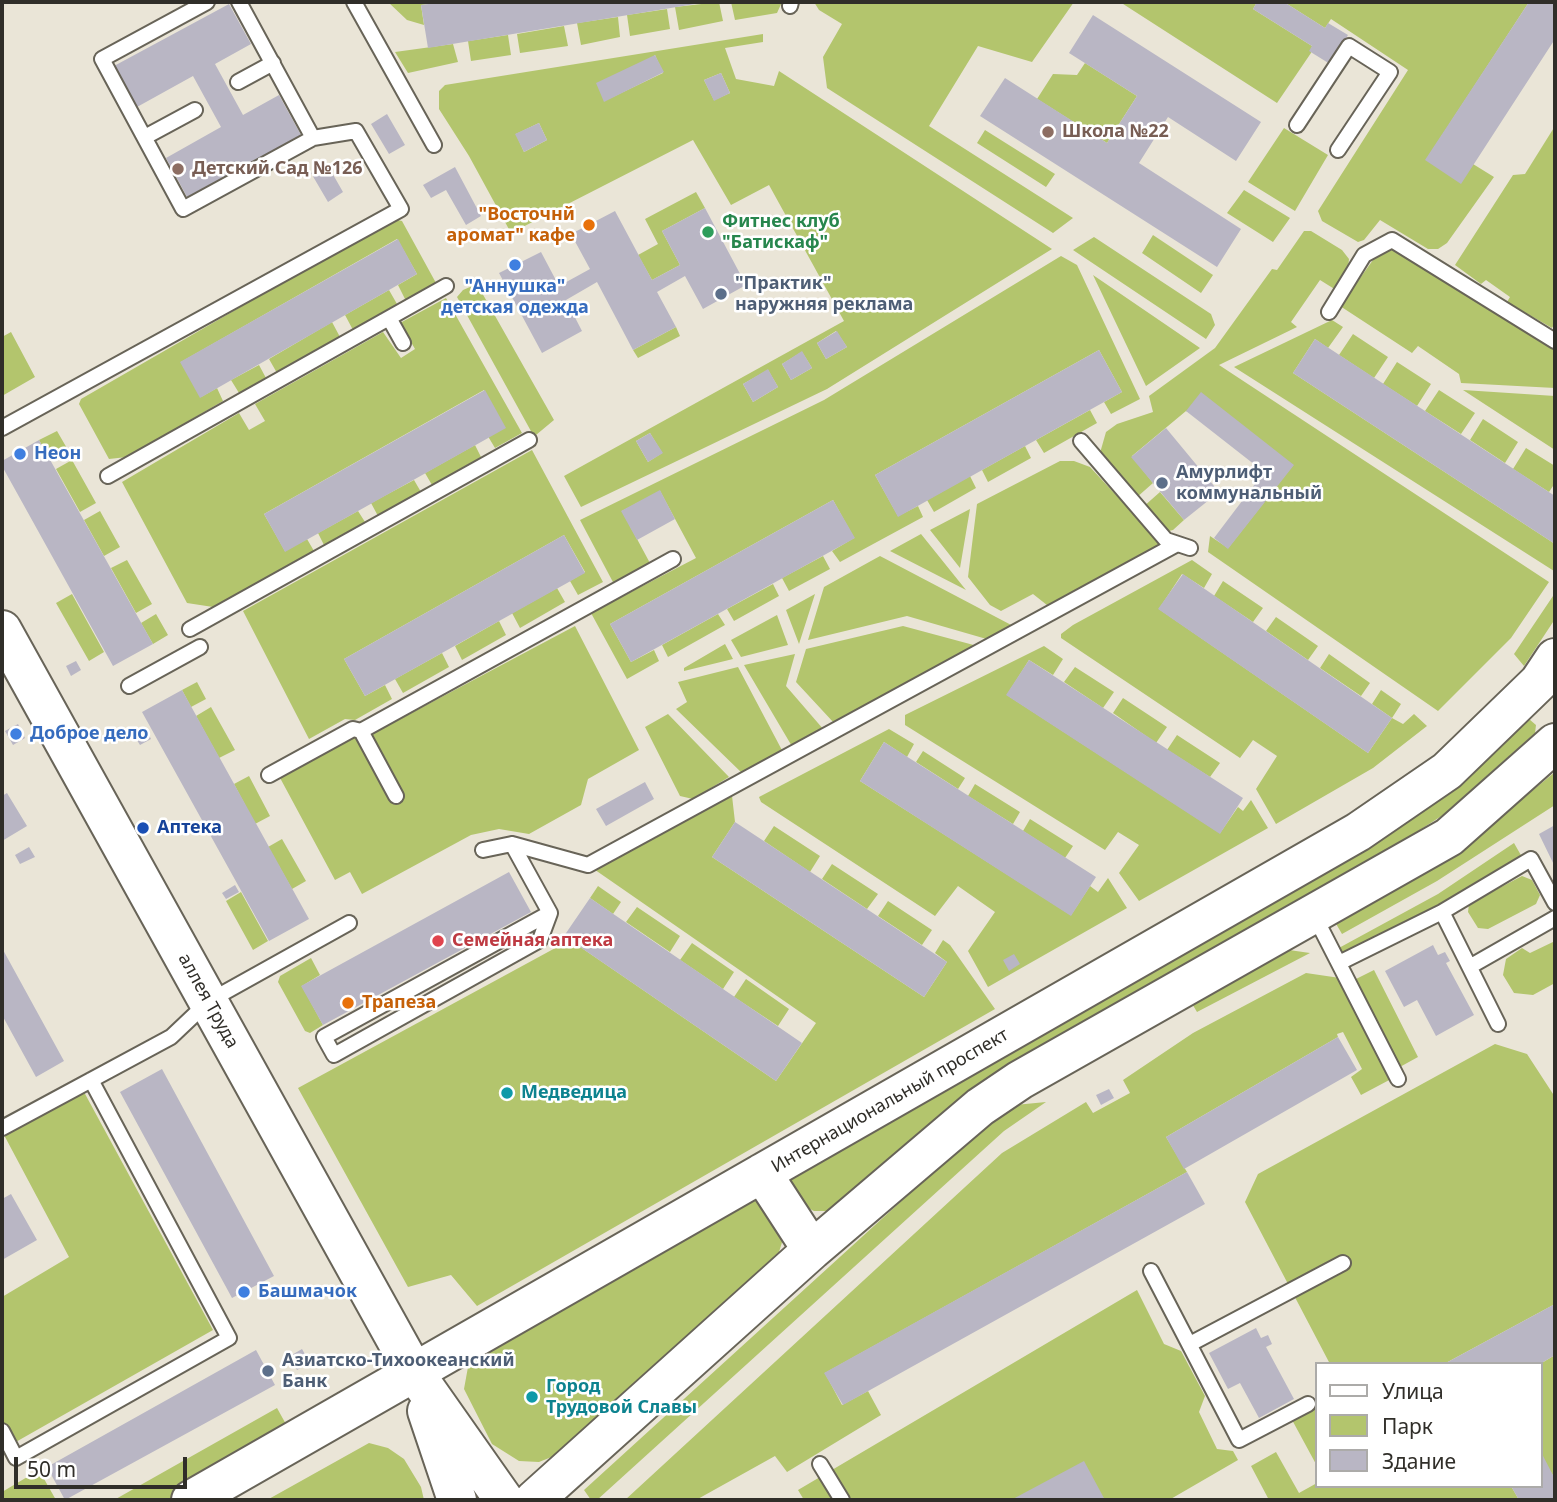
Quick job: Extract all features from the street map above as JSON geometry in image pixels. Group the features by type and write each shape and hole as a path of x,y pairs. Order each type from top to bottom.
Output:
{"main road":[{"name":"аллея Труда","path":"2,630 414,1372 504,1500"},
{"name":"Интернациональный проспект","path":"191,1500 1127,967 1379,819 1447,771 1539,682 1555,658"},
{"path":"534,1500 812,1250 1000,1094 1449,837 1555,743"},
{"path":"762,1173 812,1250"},
{"name":"аллея Труда","path":"414,1372 457,1500"}],"lane":[{"path":"2,428 401,209 356,131 313,138 183,209 102,58 207,2"},
{"path":"239,2 313,138"},
{"path":"354,2 434,145"},
{"path":"1297,125 1349,46 1390,72 1338,150"},
{"path":"238,82 273,63"},
{"path":"145,137 195,110"},
{"path":"1329,312 1364,255 1392,240 1555,339"},
{"path":"107,476 446,286"},
{"path":"389,318 403,343"},
{"path":"190,629 530,440"},
{"path":"483,850 512,845 588,865 1183,546 1166,540 1081,441"},
{"path":"269,775 353,729 361,731 673,559"},
{"path":"128,685 200,646"},
{"path":"361,731 397,796"},
{"path":"512,845 550,913 540,940 334,1055 324,1037 550,913"},
{"path":"1339,963 1442,912 1531,859 1555,902"},
{"path":"1442,912 1498,1024"},
{"path":"1313,914 1398,1079"},
{"path":"1471,966 1555,918"},
{"path":"2,1128 171,1037 209,1001 349,923"},
{"path":"2,1431 16,1458 229,1338 90,1080"},
{"path":"1190,1343 1343,1263"},
{"path":"1151,1270 1239,1440 1308,1404"},
{"path":"820,1464 842,1500"}],"green space":[{"path":"388,2 443,2 421,5 424,25 407,20"},
{"path":"719,2 723,21 679,30 675,7"},
{"path":"731,2 782,2 777,13 735,20"},
{"path":"814,2 1074,2 1032,62 978,46 929,126 1073,218 1053,233 827,88 823,57 842,24 819,10"},
{"path":"1120,2 1257,2 1253,9 1312,46 1311,53 1277,103"},
{"path":"1284,2 1529,2 1426,160 1473,164 1494,177 1447,243 1438,249 1428,249 1380,220 1364,240 1358,242 1322,221 1318,211 1408,70 1331,19 1325,28"},
{"path":"667,9 670,29 630,36 627,15"},
{"path":"618,17 620,37 581,45 577,23"},
{"path":"564,26 568,46 520,53 517,34"},
{"path":"763,34 763,42 725,48 736,79 774,86 779,71 1052,249 827,389 581,507 564,476 844,321 769,185 731,205 693,140 511,233 469,156 439,109 439,91 445,85","holes":["655,55 663,73 604,101","721,73 730,93 714,100 704,80","539,123 547,140 524,152 516,134","836,331 847,347 826,359 817,343","802,352 812,368 791,380 782,364","768,370 778,387 753,402 743,384","650,433 662,453 648,462 636,441"]},
{"path":"508,35 511,55 471,61 468,41"},
{"path":"453,44 458,62 408,73 395,52"},
{"path":"1085,63 1137,96 1107,143 1037,99 1053,74 1077,75"},
{"path":"1555,126 1555,323 1552,328 1507,302 1510,297 1486,280 1481,284 1455,265 1513,175 1525,174"},
{"path":"1284,128 1328,155 1295,211 1248,182"},
{"path":"985,130 1055,174 1046,187 977,143"},
{"path":"1244,190 1290,218 1273,242 1227,213"},
{"path":"696,192 705,208 662,231 680,265 652,280 638,255 658,244 645,219"},
{"path":"393,219 402,221 436,283 433,287 406,301 398,285 417,274 397,239 181,362 201,397 217,388 223,401 127,457 109,459 79,404 81,399"},
{"path":"1304,231 1311,231 1342,250 1349,259 1348,268 1336,290 1320,280 1291,322 1297,327 1219,365 1549,582 1511,638 1438,711 1208,552 1210,536 1228,548 1293,465 1186,411 1132,456 1153,483 1136,498 1100,453 1106,432 1117,424 1153,412 1149,396 1215,348 1272,269 1277,270"},
{"path":"1153,235 1213,275 1201,293 1142,253"},
{"path":"1094,237 1211,314 1215,325 1206,339 1073,250"},
{"path":"1392,250 1555,349 1555,388 1461,383 1459,374 1418,346 1412,353 1340,306 1378,253"},
{"path":"1061,256 1077,265 1140,399 1111,414 1104,402 1122,392 1099,350 875,475 898,516 918,506 923,517 840,562 832,551 854,538 833,500 610,624 631,662 654,650 659,661 627,679 591,613 696,558 660,491 622,511 651,565 614,584 580,520 824,400"},
{"path":"1093,275 1200,348 1146,386"},
{"path":"477,284 554,420 536,435 532,433 457,297 463,290"},
{"path":"389,290 397,304 353,330 345,315"},
{"path":"446,298 522,433 495,448 489,438 484,390 264,514 285,551 307,539 314,551 213,607 187,603 122,482 239,413 249,430 265,421 255,404 383,332 401,358 415,349 400,323"},
{"path":"1332,320 1343,327 1328,348 1315,339 1293,373 1555,544 1554,571 1234,367"},
{"path":"332,322 340,337 277,373 269,359"},
{"path":"676,327 680,336 638,358 633,350"},
{"path":"11,332 35,377 2,396 2,337"},
{"path":"1353,334 1388,357 1374,378 1339,355"},
{"path":"1397,362 1431,384 1417,406 1383,384"},
{"path":"259,365 266,378 239,393 231,380"},
{"path":"1439,390 1475,413 1461,434 1425,411"},
{"path":"1463,390 1555,396 1555,450"},
{"path":"1090,410 1097,423 1044,453 1036,440"},
{"path":"1483,419 1518,442 1505,463 1470,440"},
{"path":"57,431 68,450 50,460 39,440"},
{"path":"475,445 481,457 432,485 425,473"},
{"path":"1025,446 1031,458 988,482 982,470"},
{"path":"1526,448 1555,466 1555,483 1549,492 1513,469"},
{"path":"532,450 603,582 578,595 570,581 585,572 564,535 344,659 365,696 385,685 392,699 355,720 345,719 309,739 243,611"},
{"path":"72,460 96,503 80,512 56,469"},
{"path":"1060,461 1074,461 1090,467 1165,548 1052,609 1033,594 1001,611 990,605 968,577 977,504"},
{"path":"970,476 976,488 934,512 927,500"},
{"path":"414,480 421,492 378,516 371,503"},
{"path":"1160,492 1184,520 1173,530 1165,532 1143,507"},
{"path":"970,509 960,568 930,530"},
{"path":"100,511 120,547 104,556 84,520"},
{"path":"358,511 365,522 324,545 318,533"},
{"path":"921,534 966,590 890,551"},
{"path":"823,556 830,569 789,591 782,578"},
{"path":"880,556 1015,627 990,640 907,616 808,640 824,587"},
{"path":"127,560 152,604 136,613 111,568"},
{"path":"1192,560 1212,574 1204,588 1182,574 1159,609 1368,753 1392,718 1403,724 1414,714 1427,726 1373,768 1276,824 1256,789 1277,756 1253,740 1240,758 1061,638 1061,634 1073,625"},
{"path":"1223,581 1263,608 1253,622 1214,596"},
{"path":"773,584 779,596 734,621 727,609"},
{"path":"557,588 565,602 520,628 512,613"},
{"path":"1555,593 1555,619 1524,666 1514,654"},
{"path":"72,594 104,652 89,661 56,603"},
{"path":"815,594 799,644 786,610"},
{"path":"156,614 168,635 153,644 141,623"},
{"path":"718,614 725,625 668,657 662,645"},
{"path":"777,615 788,645 741,657 731,640"},
{"path":"1276,617 1318,646 1308,660 1266,631"},
{"path":"499,621 506,635 462,660 455,646"},
{"path":"575,626 639,750 588,779 581,805 529,834 499,829 471,835 362,894 350,872 335,880 279,776 352,738 372,734"},
{"path":"903,626 981,647 834,723 796,682 806,649"},
{"path":"725,644 733,659 684,671 684,668"},
{"path":"1044,646 1063,659 1053,675 1029,660 1007,695 1220,833 1238,807 1243,811 1251,800 1268,828 1139,901 1119,873 1139,845 1118,832 1105,850 905,725 905,715"},
{"path":"442,653 449,667 403,693 395,679"},
{"path":"795,654 786,686 824,730 793,748 744,665"},
{"path":"1329,654 1370,683 1361,696 1320,668"},
{"path":"738,667 784,754 744,775 676,709 687,702 678,682"},
{"path":"1075,667 1114,692 1103,708 1064,682"},
{"path":"197,682 206,699 191,707 182,690"},
{"path":"1381,690 1401,704 1392,718 1372,704"},
{"path":"1123,698 1167,727 1156,743 1113,713"},
{"path":"211,707 235,750 219,758 196,716"},
{"path":"668,714 729,777 693,799 680,796 645,727"},
{"path":"1529,719 1536,725 1535,733 1443,815 830,1211 814,1211 802,1205 789,1179"},
{"path":"889,729 914,744 907,757 884,742 860,781 1071,915 1090,886 1098,892 1108,878 1127,908 988,987 968,951 995,912 958,886 935,916 761,802 759,797"},
{"path":"1177,735 1220,763 1210,777 1167,750"},
{"path":"923,751 965,778 958,789 916,762"},
{"path":"1555,772 1555,805 1437,881 1342,934 1335,922 1460,850"},
{"path":"249,776 270,816 255,824 234,784"},
{"path":"975,784 1020,812 1013,824 968,796"},
{"path":"731,787 735,822 712,857 924,997 947,962 935,953 943,940 950,945 995,1009 477,1306 451,1275 408,1287 298,1088 570,940 776,1081 816,1023 588,865"},
{"path":"1030,819 1073,846 1065,858 1023,831"},
{"path":"774,826 820,856 810,872 764,841"},
{"path":"282,839 306,881 292,889 268,847"},
{"path":"1514,843 1522,857 1441,908 1341,958 1337,949 1438,894"},
{"path":"832,864 878,894 867,909 822,879"},
{"path":"1522,876 1532,880 1540,895 1536,904 1488,929 1478,928 1468,912 1469,904"},
{"path":"598,886 621,902 613,914 590,898"},
{"path":"241,892 268,941 253,950 226,901"},
{"path":"888,901 932,930 922,945 878,916"},
{"path":"637,907 680,936 670,952 626,922"},
{"path":"1555,941 1555,983 1533,995 1514,993 1503,975 1506,959 1522,948 1530,953"},
{"path":"692,943 734,972 723,989 680,960"},
{"path":"1289,950 1310,953 1197,1012 1191,1002 1278,953"},
{"path":"311,958 320,975 302,986 323,1025 310,1033 305,1031 278,982 280,976"},
{"path":"1374,970 1418,1057 1398,1068 1354,980"},
{"path":"1306,973 1340,978 1393,1078 1361,1095 1351,1077 1362,1069 1343,1032 1337,1034 1338,1037 1166,1137 1187,1172 825,1373 842,1405 868,1391 881,1415 787,1472 775,1456 696,1500 625,1500 1002,1153 1086,1102 1093,1113 1130,1093 1123,1080 1193,1033"},
{"path":"746,979 789,1009 778,1026 734,997"},
{"path":"1495,1044 1527,1054 1555,1097 1555,1304 1448,1362 1329,1362 1245,1202 1258,1174"},
{"path":"84,1092 213,1330 14,1443 2,1421 2,1297 69,1257 4,1135"},
{"path":"1046,1102 1004,1131 597,1500 591,1500 584,1490 986,1124 1015,1105"},
{"path":"735,1196 759,1200 784,1236 779,1252 559,1454 539,1462 519,1461 492,1444 464,1389 468,1367 479,1353"},
{"path":"1137,1290 1164,1344 1181,1351 1205,1396 1199,1412 1217,1449 1233,1451 1238,1460 1169,1500 804,1500 798,1490"},
{"path":"1555,1355 1555,1479 1543,1459 1543,1362"},
{"path":"1316,1404 1316,1464 1291,1418"},
{"path":"277,1408 292,1435 177,1500 114,1500"},
{"path":"369,1443 388,1448 404,1459 421,1487 424,1500 267,1500"},
{"path":"1276,1452 1299,1493 1316,1484 1316,1488 1512,1488 1519,1500 1269,1500 1251,1466"},
{"path":"39,1470 56,1500 2,1500 2,1492"}],"building":[{"path":"443,2 701,3 428,48 421,5"},
{"path":"1257,2 1284,2 1325,28 1328,23 1348,35 1330,64 1309,51 1312,46 1253,9"},
{"path":"1529,2 1555,2 1555,39 1461,184 1425,160"},
{"path":"229,4 251,44 215,64 243,115 279,95 301,135 187,197 166,158 221,127 193,76 137,107 114,66"},
{"name":"Школа №22","path":"1093,15 1261,122 1236,161 1168,117 1139,163 1241,229 1217,267 980,116 1005,78 1107,143 1137,96 1069,53"},
{"path":"655,55 664,72 604,102 596,83"},
{"path":"721,73 730,93 714,101 704,80"},
{"path":"387,114 405,145 389,154 371,124"},
{"path":"539,123 547,140 524,152 515,134"},
{"path":"327,164 343,192 328,202 311,173"},
{"path":"455,167 481,216 466,225 446,190 431,198 423,185"},
{"path":"705,208 746,285 703,309 685,276 657,292 676,327 633,350 597,282 566,300 582,331 542,353 499,273 541,252 559,286 590,269 571,234 615,211 652,280 680,265 662,231"},
{"path":"398,239 417,274 200,398 180,362"},
{"path":"837,331 847,347 826,359 817,343"},
{"path":"1315,339 1555,496 1555,544 1293,373"},
{"path":"1099,350 1122,392 898,517 875,475"},
{"path":"802,351 812,368 791,380 782,364"},
{"path":"768,369 778,387 753,402 743,384"},
{"path":"485,390 506,428 285,552 264,514"},
{"path":"1201,392 1294,465 1228,549 1214,538 1264,472 1186,411"},
{"path":"1166,428 1219,492 1184,520 1131,457"},
{"path":"650,433 663,453 648,462 636,441"},
{"path":"39,440 153,644 113,666 2,466 2,461"},
{"path":"660,490 675,519 637,540 621,511"},
{"path":"833,500 855,538 631,662 610,624"},
{"path":"564,535 585,573 365,696 344,659"},
{"path":"1183,574 1392,718 1368,753 1158,609"},
{"path":"1029,660 1243,798 1220,834 1006,695"},
{"path":"76,661 81,670 71,676 66,666"},
{"path":"182,690 309,919 269,941 142,712"},
{"name":"Доброе дело","path":"18,724 25,738 13,745 5,731"},
{"path":"147,731 151,739 140,745 135,737"},
{"path":"884,742 1096,877 1071,916 860,781"},
{"path":"645,782 654,799 606,826 596,809"},
{"path":"7,793 27,826 2,841 2,796"},
{"path":"735,822 947,962 924,997 712,857"},
{"path":"1555,825 1555,867 1539,834"},
{"path":"29,847 35,857 20,864 15,855"},
{"path":"509,872 531,912 323,1025 301,986"},
{"path":"235,885 239,892 226,899 222,893"},
{"path":"590,898 802,1043 776,1081 564,936"},
{"path":"1433,945 1438,955 1445,952 1450,961 1446,963 1474,1015 1436,1036 1417,1000 1404,1007 1385,971"},
{"path":"2,948 64,1061 36,1077 2,1015"},
{"path":"1014,954 1020,964 1009,971 1003,960"},
{"path":"1338,1037 1357,1070 1184,1169 1166,1137"},
{"path":"162,1069 274,1276 232,1298 120,1092"},
{"path":"1109,1089 1114,1098 1101,1105 1096,1095"},
{"path":"1187,1172 1205,1204 843,1405 824,1373"},
{"path":"11,1194 37,1240 2,1260 2,1199"},
{"path":"1555,1304 1555,1355 1543,1362 1448,1362"},
{"path":"1256,1328 1261,1338 1268,1335 1272,1344 1266,1347 1294,1399 1259,1418 1240,1383 1228,1389 1209,1353"},
{"path":"302,1349 310,1363 297,1370 290,1356"},
{"path":"256,1350 275,1385 65,1500 47,1467"},
{"path":"1543,1456 1555,1479 1555,1500 1519,1500 1512,1488 1543,1488"},
{"path":"1084,1461 1105,1500 1011,1500"}],"place":[{"name":"Школа №22","path":"1048,132"},
{"name":"Детский Сад №126","path":"178,169"},
{"name":"\"Восточнй аромат\" кафе","path":"589,225"},
{"name":"Фитнес клуб \"Батискаф\"","path":"708,232"},
{"name":"\"Аннушка\" детская одежда","path":"515,265"},
{"name":"\"Практик\" наружняя реклама","path":"721,294"},
{"name":"Неон","path":"20,454"},
{"name":"Амурлифт коммунальный","path":"1162,483"},
{"name":"Доброе дело","path":"16,734"},
{"name":"Аптека","path":"143,828"},
{"name":"Семейная аптека","path":"438,941"},
{"name":"Трапеза","path":"348,1003"},
{"name":"Медведица","path":"507,1093"},
{"name":"Башмачок","path":"244,1292"},
{"name":"Азиатско-Тихоокеанский Банк","path":"268,1371"},
{"name":"Город Трудовой Славы","path":"532,1397"}]}
